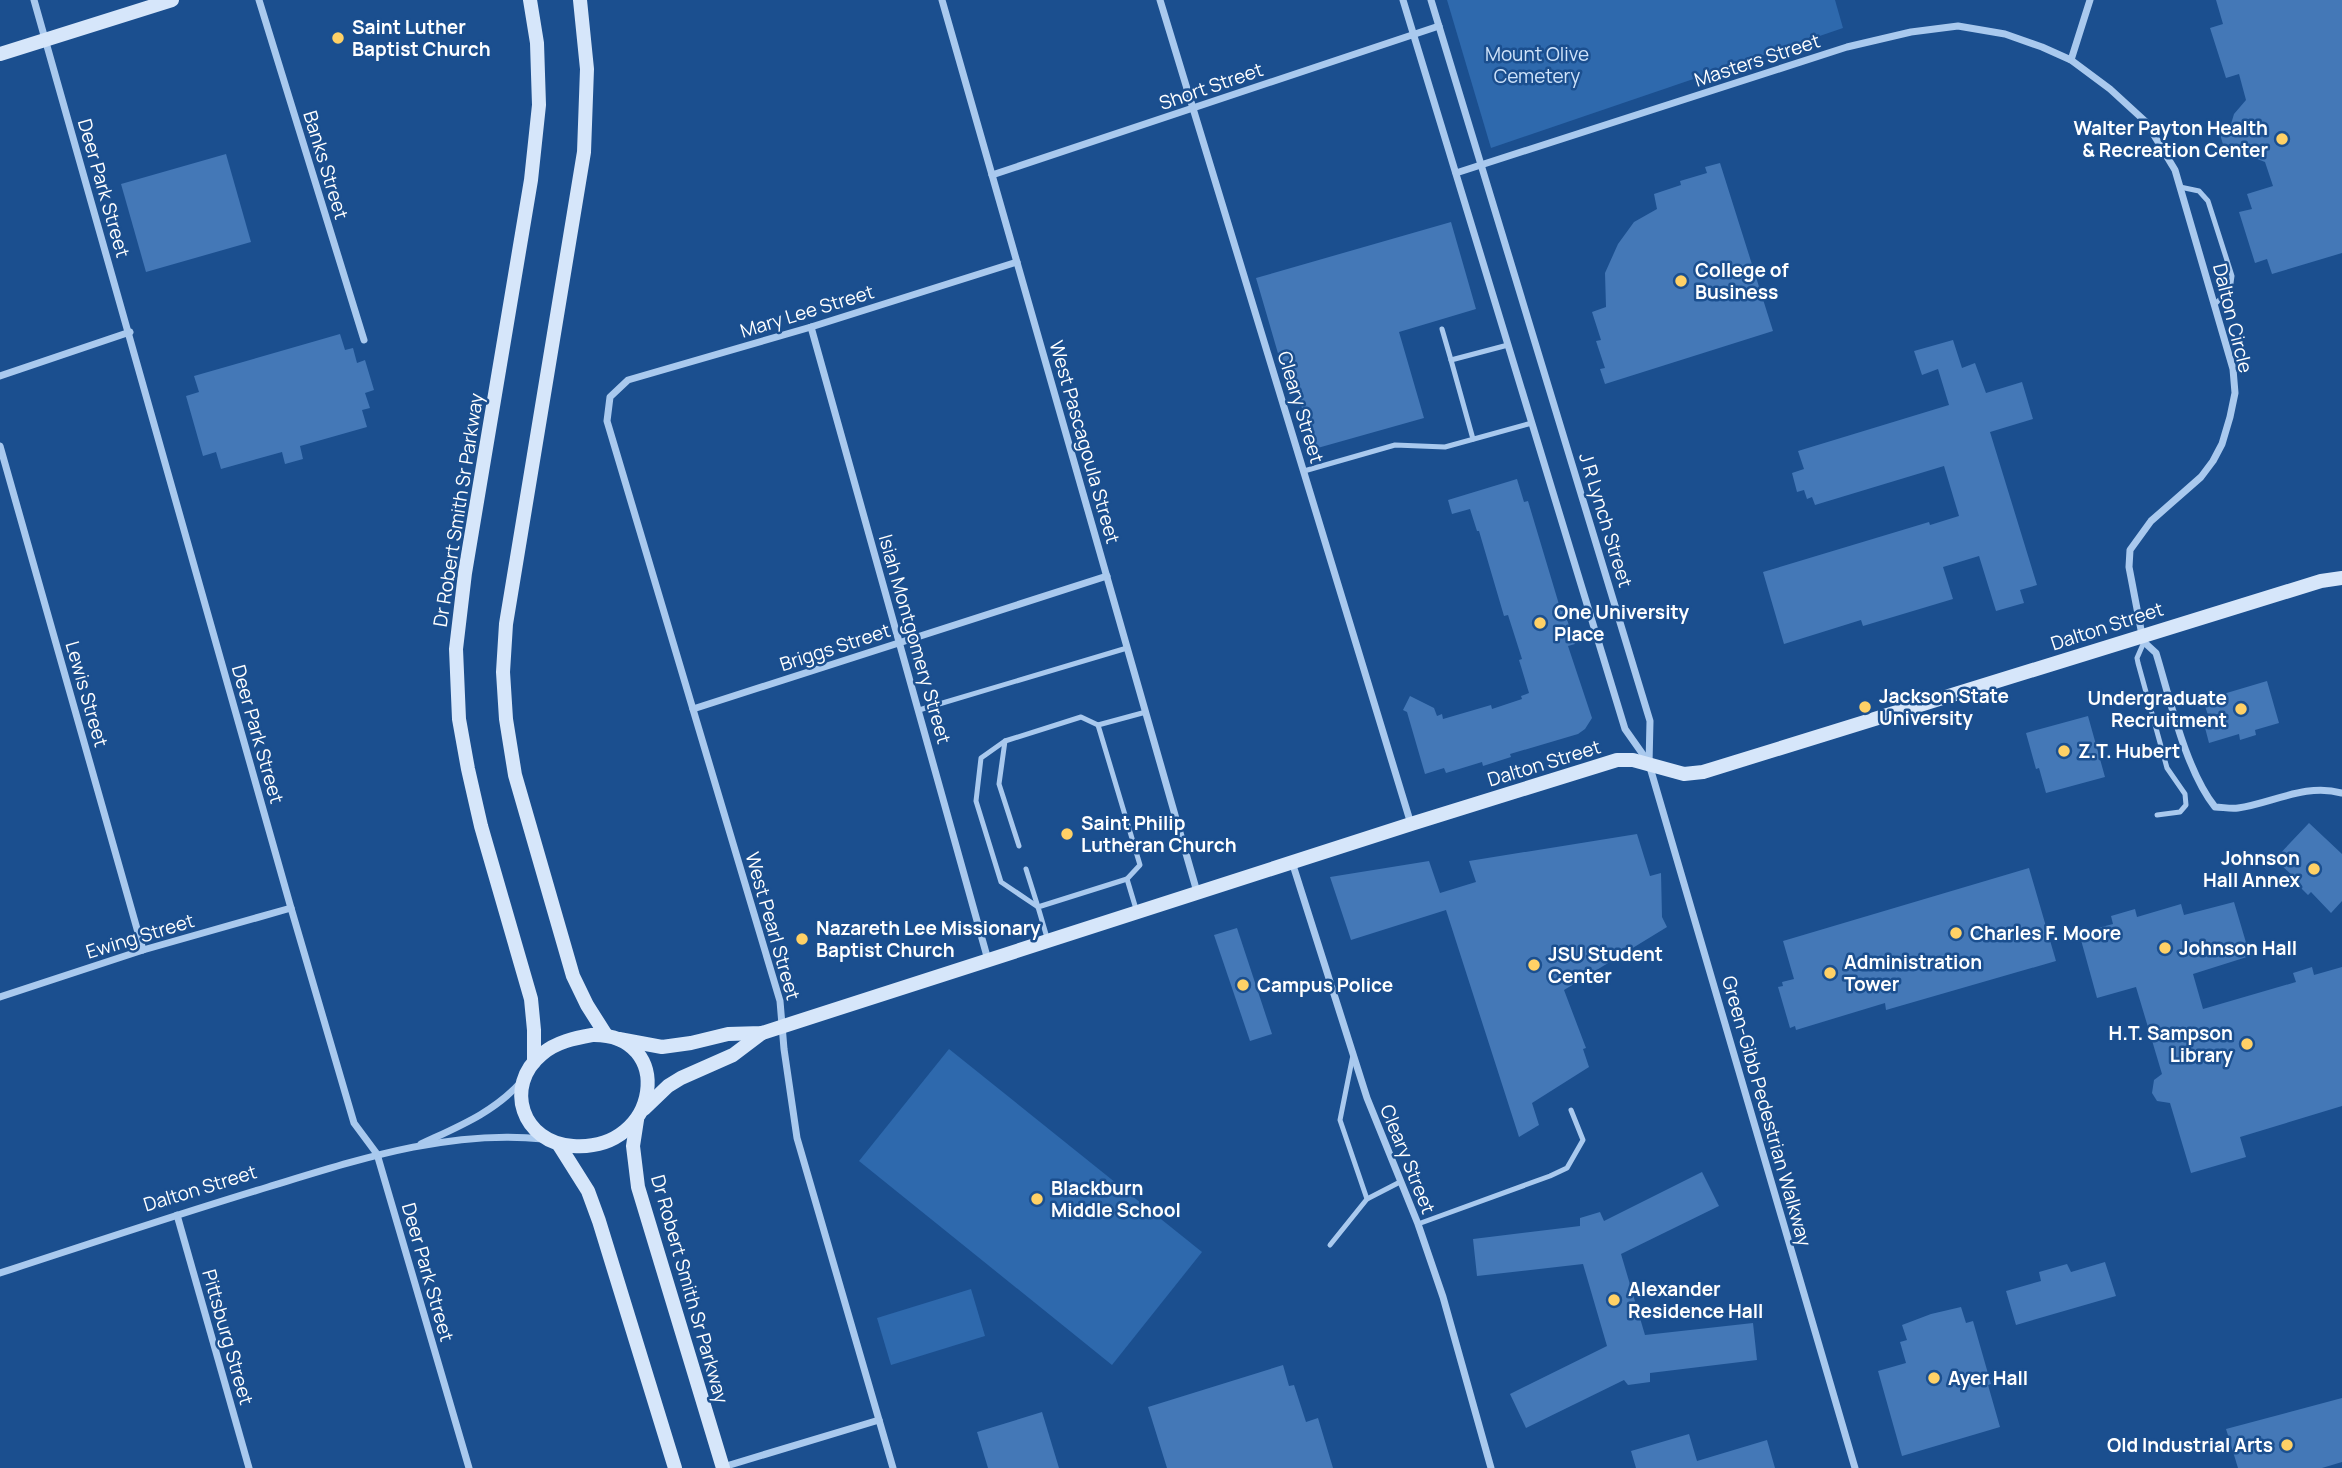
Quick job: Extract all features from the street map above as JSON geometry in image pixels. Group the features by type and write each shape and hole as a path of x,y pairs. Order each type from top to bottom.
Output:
{"street":[{"name":"Deer Park Street","path":"34,0 354,1123 377,1154 469,1468"},
{"path":"0,54 172,0"},
{"name":"Banks Street","path":"259,0 364,340"},
{"name":"Dr Robert Smith Sr Parkway","path":"530,0 537,43 539,105 531,180 465,573 456,649 459,719 468,769 481,826 531,999 534,1062"},
{"path":"553,1142 573,1146 601,1144 628,1129 640,1115 649,1090 647,1073 640,1059 612,1037 587,1005 573,976 515,775 506,719 503,673 506,624 584,152 587,69 580,0"},
{"name":"West Pascagoula Street","path":"942,0 1197,892"},
{"name":"Cleary Street","path":"1160,0 1411,824"},
{"path":"1403,0 1625,730 1649,764"},
{"name":"J R Lynch Street","path":"1431,0 1650,721 1649,764"},
{"path":"2071,60 2090,0"},
{"name":"Short Street","path":"992,175 1439,26"},
{"name":"Masters Street","path":"1455,173 1847,47 1912,32 1958,26 2005,34 2071,60"},
{"name":"Dalton Circle","path":"2071,60 2110,89 2146,122 2175,170 2233,369 2235,393 2222,444 2201,477 2151,521 2130,550 2129,567 2143,639"},
{"name":"Mary Lee Street","path":"610,397 628,380 810,327 1017,262"},
{"name":"Isiah Montgomery Street","path":"810,327 901,642 988,960"},
{"path":"0,376 130,332"},
{"name":"West Pearl Street","path":"610,397 607,421 780,1001 797,1138 893,1468"},
{"name":"Lewis Street","path":"0,446 143,950"},
{"name":"Briggs Street","path":"693,709 1107,576"},
{"name":"Dalton Street","path":"612,1037 662,1046 691,1043 728,1034 762,1032 1411,824 1617,761 1633,760 1685,774 1703,772 2143,639 2321,581 2342,578"},
{"path":"2143,639 2156,653 2190,759 2203,791 2215,807 2236,808 2312,789 2330,789 2342,793"},
{"name":"Green-Gibb Pedestrian Walkway","path":"1649,764 1855,1468"},
{"name":"Cleary Street","path":"1292,862 1367,1098 1418,1224 1443,1297 1491,1468"},
{"name":"Ewing Street","path":"0,997 143,950 291,908"},
{"name":"Dalton Street","path":"640,1115 668,1086 733,1055 762,1032"},
{"path":"612,1037 576,1038 542,1053 522,1081 520,1095 524,1114 531,1126 553,1142 589,1191 674,1468"},
{"name":"Dalton Street","path":"414,1147 486,1113 522,1081"},
{"name":"Dr Robert Smith Sr Parkway","path":"640,1115 633,1146 638,1187 723,1468"},
{"name":"Dalton Street","path":"0,1273 377,1154 490,1137 553,1142"},
{"name":"Pittsburg Street","path":"177,1215 249,1468"},
{"path":"723,1468 879,1420"}],"lane":[{"path":"2180,187 2199,191 2208,201 2232,276 2230,290 2215,304"},
{"path":"1442,329 1473,439"},
{"path":"1451,360 1508,345"},
{"path":"1304,471 1395,445 1445,447 1532,423"},
{"path":"2143,639 2138,663 2167,768 2185,794 2186,805 2180,811 2157,815"},
{"path":"919,710 1127,648"},
{"path":"1038,907 1002,882 976,801 981,758 1005,741 1081,717 1098,725 1146,712"},
{"path":"1038,907 1126,879 1140,865 1098,725"},
{"path":"1005,741 999,784 1019,846"},
{"path":"1026,869 1048,941"},
{"path":"1126,879 1137,912"},
{"path":"1353,1055 1340,1120 1367,1199"},
{"path":"1418,1224 1567,1168 1583,1140 1571,1110"},
{"path":"1330,1245 1367,1199 1400,1182"}],"green space":[{"name":"Mount Olive Cemetery","path":"1447,0 1835,0 1843,28 1491,148"},
{"path":"949,1049 1202,1252 1112,1365 859,1161"},
{"path":"971,1289 985,1336 891,1365 877,1318"}],"building":[{"name":"Walter Payton Health & Recreation Center","path":"2216,0 2342,0 2342,253 2272,274 2267,259 2255,263 2239,212 2252,209 2247,194 2273,186 2265,162 2240,150 2226,154 2218,128 2231,124 2234,114 2246,100 2239,74 2226,78 2210,28 2223,24"},
{"path":"226,154 251,242 146,272 121,184"},
{"name":"College of Business","path":"1720,163 1773,331 1605,384 1600,369 1605,368 1596,341 1601,340 1592,312 1606,307 1605,273 1618,244 1634,222 1657,209 1654,194 1681,185 1680,181 1707,173 1705,167"},
{"path":"1451,222 1476,309 1399,332 1424,418 1314,449 1296,388 1289,391 1256,278"},
{"path":"340,334 345,350 353,348 357,363 365,360 374,390 365,393 370,408 362,410 367,427 300,446 303,459 285,464 282,452 221,469 216,452 203,456 186,396 199,392 194,376"},
{"path":"1953,340 1962,368 1975,363 1986,393 2022,382 2033,419 1990,432 2037,585 2020,590 2024,603 1996,611 1979,556 1943,567 1953,599 1863,626 1861,620 1784,644 1763,572 1929,522 1930,525 1959,516 1944,466 1815,505 1812,497 1807,499 1804,490 1797,492 1792,473 1804,469 1798,451 1949,405 1938,369 1922,375 1914,351"},
{"name":"One University Place","path":"1517,479 1524,502 1528,501 1561,611 1564,610 1575,644 1568,646 1592,718 1578,734 1510,754 1511,757 1483,766 1482,762 1446,773 1444,768 1425,774 1407,712 1403,710 1410,696 1434,708 1437,716 1442,714 1443,719 1491,705 1492,709 1522,699 1521,696 1529,693 1508,615 1504,616 1470,509 1452,514 1448,500"},
{"name":"Undergraduate Recruitment","path":"2267,681 2279,723 2255,730 2256,735 2240,740 2239,734 2209,743 2203,720 2209,718 2203,700"},
{"name":"Z.T. Hubert","path":"2088,716 2105,777 2046,793 2026,733"},
{"name":"Johnson Hall Annex","path":"2309,823 2342,854 2342,901 2331,913 2311,892 2308,895 2275,859"},
{"name":"JSU Student Center","path":"1637,834 1650,876 1661,873 1662,917 1667,927 1564,990 1586,1048 1583,1049 1589,1067 1532,1103 1539,1125 1519,1137 1446,910 1351,940 1330,877 1429,861 1440,893 1476,882 1469,861"},
{"name":"Charles F. Moore","path":"2029,868 2056,961 1886,1010 1885,1003 1796,1030 1795,1026 1790,1028 1778,987 1783,986 1782,982 1794,979 1783,941"},
{"name":"H.T. Sampson Library","path":"2234,902 2250,956 2193,974 2203,1009 2296,982 2293,973 2312,967 2314,975 2342,967 2342,1106 2240,1137 2246,1157 2191,1173 2170,1103 2157,1101 2152,1093 2154,1080 2162,1074 2136,987 2097,998 2081,940 2085,939 2083,932 2113,924 2111,916 2135,909 2137,917 2181,904 2184,915"},
{"name":"Campus Police","path":"1237,928 1272,1034 1250,1041 1214,935"},
{"name":"Alexander Residence Hall","path":"1702,1172 1719,1206 1621,1254 1645,1335 1753,1323 1757,1360 1650,1373 1650,1382 1628,1385 1624,1380 1526,1428 1510,1394 1607,1346 1583,1264 1477,1276 1473,1239 1580,1226 1580,1218 1600,1212 1604,1221"},
{"name":"Ayer Hall","path":"2105,1262 2116,1296 2016,1325 2006,1291 2041,1281 2039,1272 2067,1264 2071,1272"},
{"name":"Ayer Hall","path":"1961,1307 1966,1323 1973,1321 2000,1427 1902,1456 1878,1371 1906,1363 1900,1342 1907,1340 1902,1325"},
{"path":"1283,1365 1289,1386 1294,1385 1306,1422 1318,1418 1333,1468 1167,1468 1148,1407"},
{"name":"Old Industrial Arts","path":"2342,1398 2342,1462 2322,1468 2238,1468 2226,1429"},
{"path":"1042,1412 1059,1468 988,1468 977,1432"},
{"path":"1689,1434 1697,1461 1767,1440 1775,1468 1636,1468 1631,1451"}],"place":[{"name":"Saint Luther Baptist Church","path":"338,38"},
{"name":"Walter Payton Health & Recreation Center","path":"2282,139"},
{"name":"College of Business","path":"1681,281"},
{"name":"One University Place","path":"1540,623"},
{"name":"Jackson State University","path":"1865,707"},
{"name":"Undergraduate Recruitment","path":"2241,709"},
{"name":"Z.T. Hubert","path":"2064,751"},
{"name":"Saint Philip Lutheran Church","path":"1067,834"},
{"name":"Johnson Hall Annex","path":"2314,869"},
{"name":"Charles F. Moore","path":"1956,933"},
{"name":"Nazareth Lee Missionary Baptist Church","path":"802,939"},
{"name":"Johnson Hall","path":"2165,948"},
{"name":"JSU Student Center","path":"1534,965"},
{"name":"Administration Tower","path":"1830,973"},
{"name":"Campus Police","path":"1243,985"},
{"name":"H.T. Sampson Library","path":"2247,1044"},
{"name":"Blackburn Middle School","path":"1037,1199"},
{"name":"Alexander Residence Hall","path":"1614,1300"},
{"name":"Ayer Hall","path":"1934,1378"},
{"name":"Old Industrial Arts","path":"2287,1445"}]}
